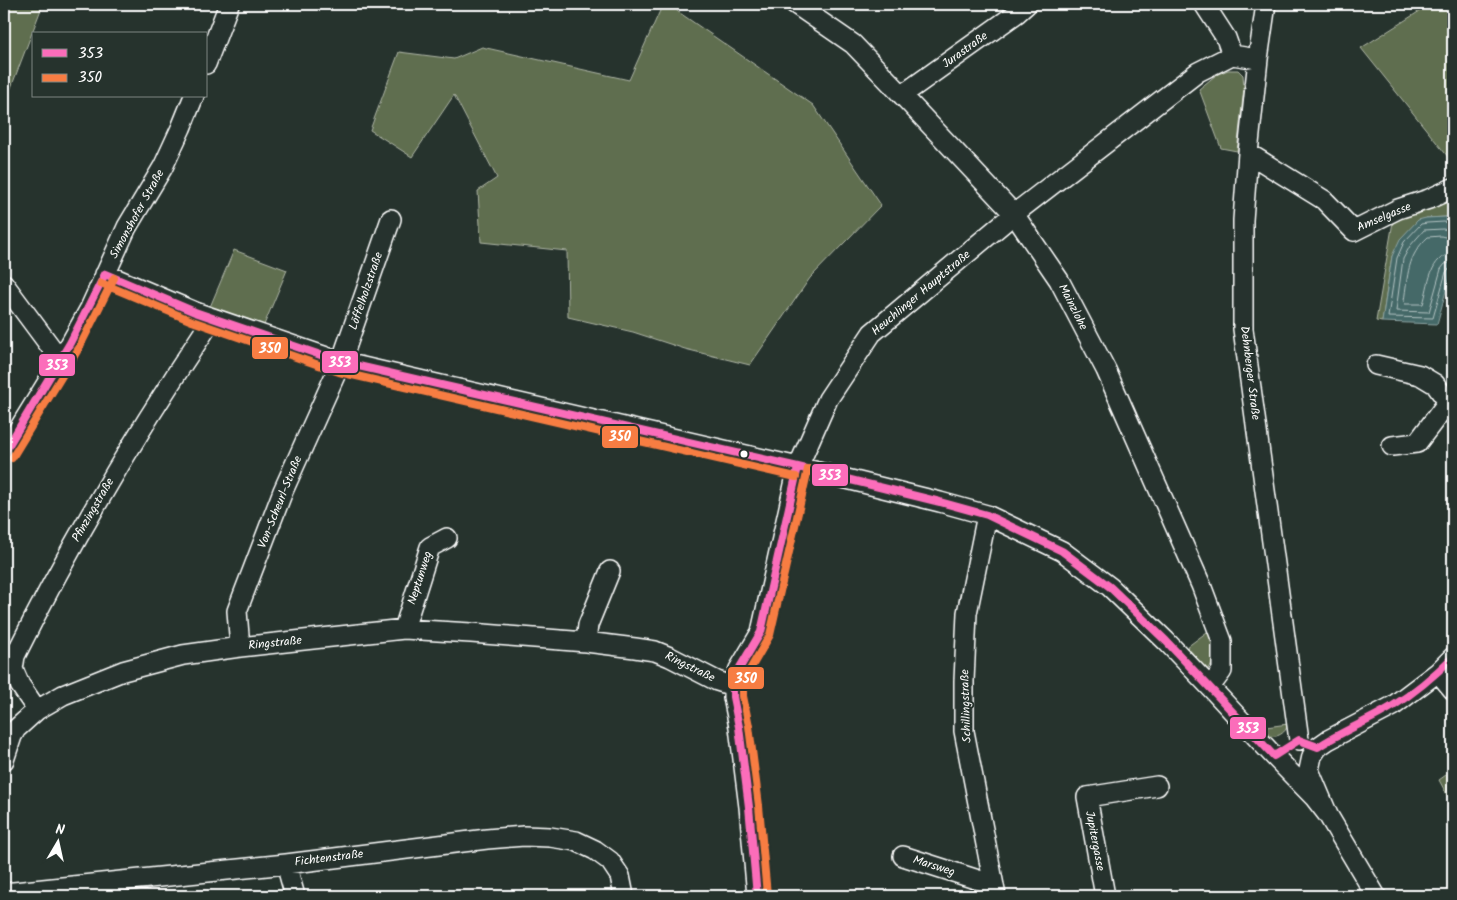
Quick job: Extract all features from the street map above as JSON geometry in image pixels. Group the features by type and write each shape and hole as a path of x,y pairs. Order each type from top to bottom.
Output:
{"street":[{"path":"208,59 229,4"},
{"name":"Mainzlohe","path":"795,4 853,44 902,95 1014,214 1059,280 1106,370 1201,585 1222,641 1222,671 1210,687"},
{"path":"1204,4 1226,38 1232,56 1258,59"},
{"name":"Dehnberger Straße","path":"1266,4 1258,59 1243,220 1243,329 1299,740"},
{"name":"Jurastraße","path":"902,95 1018,7"},
{"name":"Heuchlinger Hauptstraße","path":"757,896 749,808 733,686 739,669 760,632 798,467 828,399 872,333 1014,214 1198,72 1232,56"},
{"name":"Simonshofer Straße","path":"4,453 63,357 90,308 127,227 163,167 193,98"},
{"name":"Amselgasse","path":"1248,153 1324,200 1354,231 1398,209 1429,199 1453,188"},
{"name":"Löffelholzstraße","path":"341,362 391,219"},
{"path":"105,274 213,318 341,362 798,467 940,502 988,515 1062,551 1110,587 1166,641 1314,797 1328,815 1376,896"},
{"path":"4,284 53,350 63,357"},
{"name":"Pfinzingstraße","path":"37,710 20,685 13,669 15,656 81,530 165,389 213,318"},
{"name":"Von-Scheurl-Straße","path":"240,647 238,611 283,491 341,362"},
{"path":"1376,365 1420,375 1435,384 1451,402 1417,443 1392,446"},
{"name":"Schillingstraße","path":"988,515 967,613 964,731 995,891"},
{"name":"Neptunweg","path":"404,629 430,547 447,538"},
{"path":"586,642 588,625 610,571"},
{"name":"Ringstraße","path":"4,760 16,729 37,710 63,695 123,671 183,655 404,629 586,642 655,651 685,663 717,681 733,686"},
{"path":"1328,815 1309,770 1312,756 1318,747 1393,706 1438,672 1453,657"},
{"path":"1438,672 1453,690"},
{"path":"1274,756 1299,740 1318,747"},
{"name":"Jupitergasse","path":"1106,896 1087,797 1157,786"},
{"name":"Fichtenstraße","path":"4,893 286,864 524,836 576,841 595,850 610,861 620,876 624,896"},
{"name":"Marsweg","path":"903,856 995,891"},
{"path":"286,864 295,896"}],"green space":[{"path":"4,4 43,4 32,32 4,106"},
{"path":"663,4 681,4 677,11 813,105 881,205 810,278 750,365 685,349 633,332 568,317 567,251 481,242 478,191 497,178 454,95 412,157 370,130 399,52 454,59 482,47 629,80"},
{"path":"1431,4 1453,4 1453,163 1361,48"},
{"path":"1228,70 1238,70 1243,75 1244,87 1237,151 1221,148 1199,89 1216,75"},
{"path":"1453,195 1453,221 1446,217 1426,218 1392,256 1382,322 1376,321 1394,216"},
{"path":"234,250 287,270 264,325 210,307"},
{"path":"1211,629 1214,644 1213,655 1209,669 1206,669 1187,647"},
{"path":"1288,724 1285,731 1276,736 1268,736 1259,728"},
{"path":"1453,770 1453,806 1439,780"}],"water":[{"path":"1446,217 1453,221 1453,265 1437,324 1382,322 1392,256 1400,239 1418,220"}],"transit line":[{"name":"353","path":"105,274 195,312 341,362 798,467 987,515 1062,551 1110,587 1166,641 1274,756 1299,740 1318,747 1384,711 1417,689 1453,657"},
{"name":"353","path":"4,453 70,343 105,274"},
{"name":"350","path":"12,458 79,348 114,278"},
{"name":"350","path":"101,283 192,321 339,372 796,477"},
{"name":"353","path":"757,896 749,807 733,686 739,669 761,632 798,467"},
{"name":"350","path":"767,895 759,806 743,688 748,673 770,635 808,469"}]}
